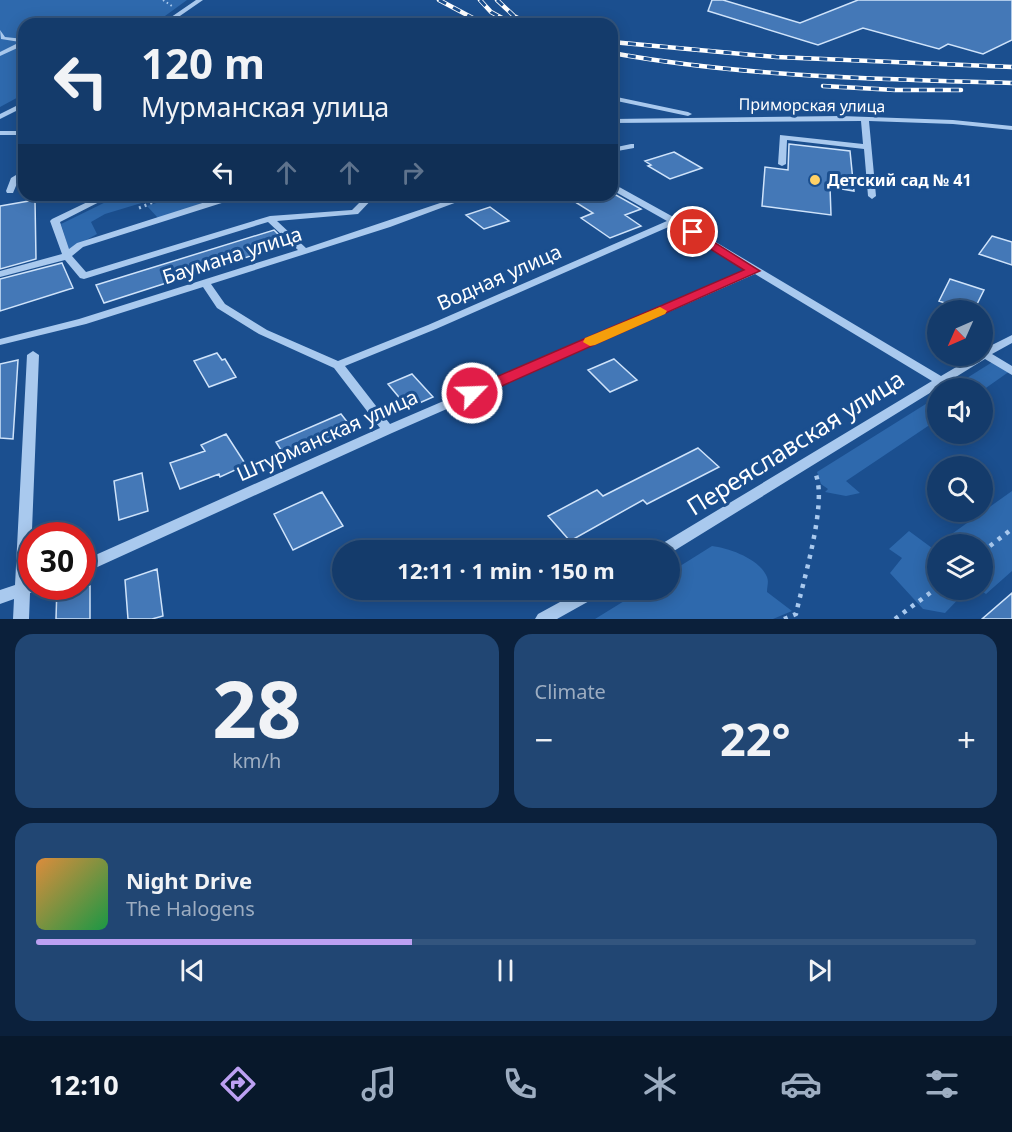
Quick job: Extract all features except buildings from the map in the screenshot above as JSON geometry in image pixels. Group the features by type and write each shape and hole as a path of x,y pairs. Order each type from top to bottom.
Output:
{"street":[{"path":"174,18 200,0"},
{"path":"0,32 3,38 18,41"},
{"path":"0,54 18,45"},
{"path":"618,99 705,118"},
{"path":"0,117 18,107"},
{"name":"Приморская улица","path":"618,121 705,118 865,119 1012,128"},
{"path":"865,119 872,196"},
{"path":"0,133 18,133"},
{"path":"782,164 783,137 868,147"},
{"path":"618,149 632,146"},
{"path":"10,191 14,180 18,178"},
{"path":"618,189 936,378"},
{"path":"97,201 55,221 67,256 84,276 270,219 355,212 366,201"},
{"path":"0,274 67,256 80,245 222,201"},
{"name":"Баумана улица","path":"0,342 82,322 454,201"},
{"path":"270,219 304,251"},
{"name":"Водная улица","path":"338,365 432,327 674,221"},
{"name":"Штурманская улица","path":"96,562 388,430 754,271"},
{"path":"205,283 221,306 263,332 338,365 388,430"},
{"name":"Переяславская улица","path":"993,349 1012,338"},
{"path":"28,522 33,356"},
{"path":"993,361 1012,371"},
{"name":"Переяславская улица","path":"943,378 964,366"},
{"name":"Переяславская улица","path":"679,540 927,387"},
{"path":"0,597 18,591"},
{"path":"21,619 24,600"},
{"path":"543,619 577,600"}],"path":[{"path":"139,208 156,201"},
{"path":"784,619 796,614 817,515 820,486 815,472"},
{"path":"993,544 1012,529"},
{"path":"896,619 927,595"}],"shaded area":[{"path":"0,0 187,0 162,18 18,18 18,97 0,107"},
{"path":"108,201 148,201 105,214 91,222 97,234 69,250 61,224"},
{"path":"162,201 198,201 201,204 158,218 147,206"},
{"path":"993,362 1010,371 993,383 993,378 967,378 986,366 993,366"},
{"path":"927,403 927,427 846,481 860,493 846,496 825,492 828,489 821,484 817,472"},
{"path":"1012,491 1012,571 993,588 993,534 952,534 968,522 993,522 993,505"},
{"path":"909,531 927,544 927,600 957,600 945,613 923,609 890,573 902,558 889,549"},
{"path":"712,546 735,552 758,565 767,577 767,592 792,611 773,619 595,619 626,600 680,600 680,566"}],"railway":[{"path":"439,0 473,18"},
{"path":"480,0 491,12 502,18"},
{"path":"497,0 518,18"},
{"path":"618,43 776,57 1012,67"},
{"path":"618,54 712,67 812,76 1012,83"},
{"path":"823,86 895,90 961,90"}],"slow traffic":[{"path":"590,342 660,311"}],"place":[{"name":"Детский сад № 41","path":"815,180"}],"route":[{"path":"472,393 754,271 693,232"}]}
